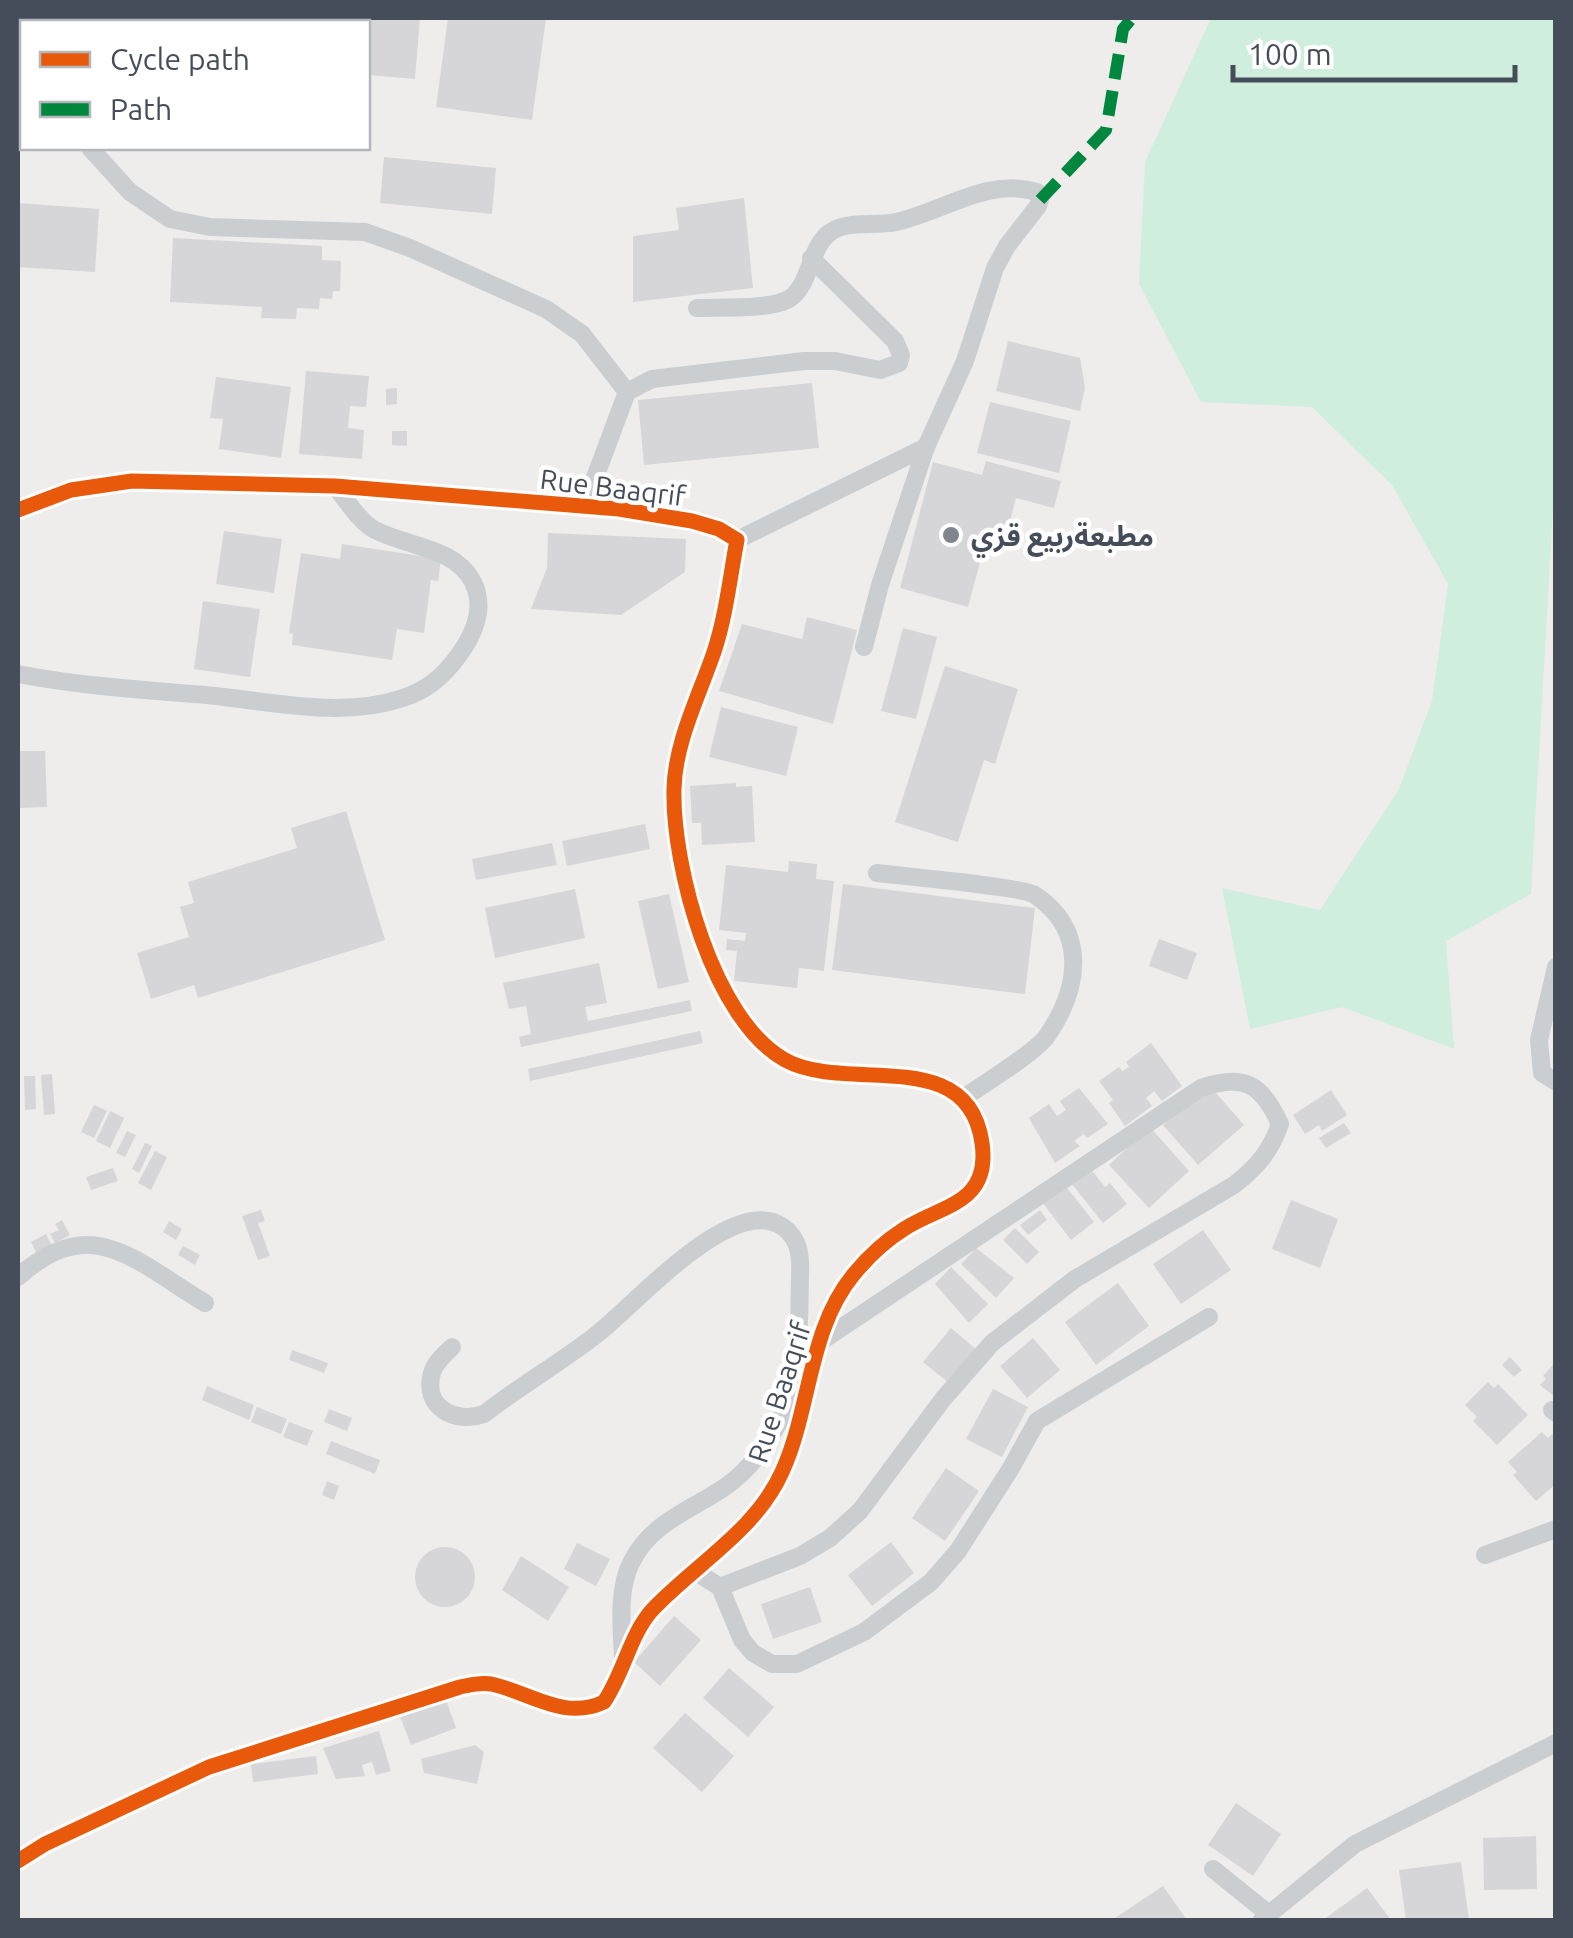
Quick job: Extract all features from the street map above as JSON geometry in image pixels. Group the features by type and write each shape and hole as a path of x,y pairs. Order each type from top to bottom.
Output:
{"street":[{"path":"92,150 130,192 170,219 210,226 365,232 398,242 528,301 582,334 627,392"},
{"path":"697,308 764,305 791,298 826,236 843,227 895,222 981,192 1037,192 1038,206 1006,246 995,268 964,360 926,447 864,646"},
{"path":"584,507 627,392 652,379 819,360 880,370 899,363 901,355 895,341 811,258"},
{"path":"877,873 1033,892 1066,928 1074,953 1074,980 1046,1038 962,1099 926,1079 834,1074 784,1060 738,1017 696,919 681,866 674,786 681,743 716,647 736,540 926,447"},
{"name":"Rue Baaqrif","path":"18,510 71,490 132,482 334,486 618,509 692,520 736,540"},
{"path":"18,674 121,689 330,706 366,706 420,691 445,674 477,625 479,599 472,579 449,555 371,529 334,486"},
{"path":"1556,968 1538,1050 1542,1073 1556,1082"},
{"path":"720,1587 800,1556 830,1538 860,1511 943,1399 992,1343 1075,1279 1252,1171 1274,1142 1280,1124 1273,1109 1254,1086 1242,1081 1220,1081 1201,1088 820,1342"},
{"name":"Rue Baaqrif","path":"18,1861 45,1844 209,1768 480,1683 560,1707 592,1708 604,1702 645,1619 767,1499 782,1474 834,1305 864,1262 907,1227 966,1199 983,1159 982,1142 970,1109 962,1099"},
{"path":"452,1347 438,1360 431,1388 438,1406 451,1416 473,1418 597,1335 723,1230 764,1220 788,1231 798,1245 795,1356 780,1421 741,1474 676,1514 639,1549 624,1589 622,1671"},
{"path":"18,1278 58,1249 94,1243 130,1258 205,1303"},
{"path":"696,1572 720,1587 742,1640 753,1653 772,1664 797,1664 864,1632 931,1582 958,1551 1037,1421 1209,1317"},
{"path":"1486,1555 1556,1529"},
{"path":"1213,1869 1266,1918 1355,1844 1556,1743"}],"green space":[{"path":"1211,18 1555,18 1556,457 1531,894 1446,941 1454,1049 1342,1007 1250,1029 1222,888 1320,910 1399,789 1432,701 1448,584 1392,485 1312,407 1201,402 1139,284 1145,162"}],"building":[{"path":"420,18 415,79 370,75 370,20 143,20"},
{"path":"448,18 546,18 532,120 436,107"},
{"path":"384,157 496,168 492,214 380,203"},
{"path":"744,198 753,288 633,302 633,236 679,230 676,208"},
{"path":"18,203 99,209 95,272 18,267"},
{"path":"173,238 322,246 322,260 341,261 340,291 333,291 332,299 320,298 319,309 297,308 296,319 261,318 262,307 170,302"},
{"path":"1008,341 1080,358 1085,388 1080,411 996,391"},
{"path":"306,371 369,376 366,407 350,406 348,428 364,430 362,459 299,454"},
{"path":"216,377 291,387 281,458 219,449 223,419 210,418"},
{"path":"812,383 819,448 644,465 638,400"},
{"path":"397,388 397,404 386,405 386,389"},
{"path":"990,402 1071,421 1059,473 977,453"},
{"path":"392,431 407,431 407,446 392,445"},
{"name":"مطبعةربيع قزي","path":"986,461 1061,481 1054,508 1016,498 1006,537 988,532 968,607 900,588 933,462 982,475"},
{"path":"224,531 282,539 274,593 216,584"},
{"path":"548,533 686,539 685,572 621,615 531,609 547,568"},
{"path":"342,544 441,559 438,581 431,580 424,633 397,629 392,660 292,645 293,634 289,633 301,553 340,559"},
{"path":"203,601 260,609 250,677 194,669"},
{"path":"807,617 857,630 833,724 719,691 742,624 802,639"},
{"path":"903,628 937,637 916,719 881,711"},
{"path":"945,666 1018,689 995,764 984,760 958,842 895,822"},
{"path":"721,707 798,727 786,776 709,757"},
{"path":"18,751 45,751 47,807 18,808"},
{"path":"736,783 736,787 752,786 755,842 702,845 701,823 692,823 690,786"},
{"path":"346,811 385,940 198,998 194,985 151,999 137,953 189,937 180,907 194,903 188,882 297,848 291,828"},
{"path":"645,824 650,849 567,866 562,841"},
{"path":"552,843 557,865 476,880 472,859"},
{"path":"789,861 817,864 816,879 834,881 824,971 799,968 797,988 734,981 737,951 726,950 727,939 745,941 746,933 719,930 726,865 788,872"},
{"path":"843,884 1035,908 1025,994 832,970"},
{"path":"575,889 585,938 495,958 485,908"},
{"path":"669,894 689,982 658,989 638,901"},
{"path":"1159,939 1197,953 1187,980 1149,966"},
{"path":"599,963 607,1003 585,1007 588,1021 690,1000 692,1011 521,1047 519,1037 531,1034 526,1006 509,1009 503,983"},
{"path":"700,1031 703,1043 530,1081 528,1069"},
{"path":"1151,1043 1182,1086 1162,1101 1154,1091 1146,1098 1152,1106 1125,1126 1099,1081 1119,1067 1122,1071 1129,1067 1126,1062"},
{"path":"52,1074 55,1114 44,1115 41,1075"},
{"path":"24,1076 35,1076 36,1109 25,1110"},
{"path":"1209,1085 1244,1125 1198,1165 1163,1125"},
{"path":"1079,1088 1108,1124 1087,1138 1084,1134 1074,1141 1080,1146 1055,1163 1029,1118 1049,1104 1057,1116 1066,1110 1060,1101"},
{"path":"1331,1090 1347,1115 1322,1131 1319,1125 1305,1134 1293,1115"},
{"path":"94,1105 107,1111 94,1138 81,1132"},
{"path":"110,1111 124,1118 110,1148 96,1141"},
{"path":"1344,1123 1351,1133 1326,1148 1319,1138"},
{"path":"1150,1127 1189,1171 1149,1208 1109,1165"},
{"path":"127,1131 136,1135 125,1157 116,1153"},
{"path":"145,1143 152,1146 139,1173 132,1169"},
{"path":"155,1151 167,1157 151,1190 138,1183"},
{"path":"113,1168 118,1181 91,1190 86,1177"},
{"path":"1090,1168 1105,1187 1110,1183 1127,1204 1103,1223 1071,1183"},
{"path":"1064,1184 1094,1222 1071,1240 1042,1202"},
{"path":"1291,1200 1338,1219 1320,1268 1272,1249"},
{"path":"261,1210 265,1221 258,1223 270,1256 258,1260 242,1216"},
{"path":"1040,1210 1047,1220 1028,1235 1020,1225"},
{"path":"62,1220 70,1235 55,1243 50,1234 59,1230 55,1224"},
{"path":"169,1221 182,1229 176,1240 163,1232"},
{"path":"1015,1228 1039,1252 1027,1264 1003,1240"},
{"path":"1203,1230 1231,1270 1181,1304 1153,1264"},
{"path":"46,1234 52,1246 37,1254 31,1242"},
{"path":"183,1246 200,1255 195,1265 178,1255"},
{"path":"976,1248 1014,1278 996,1298 961,1264"},
{"path":"951,1267 988,1304 969,1323 935,1284"},
{"path":"1118,1283 1149,1326 1096,1365 1065,1322"},
{"path":"951,1328 978,1351 950,1384 923,1362"},
{"path":"1033,1338 1060,1370 1027,1398 1000,1366"},
{"path":"292,1350 328,1363 324,1373 289,1360"},
{"path":"1510,1357 1522,1370 1514,1377 1502,1365"},
{"path":"1556,1361 1556,1398 1540,1385"},
{"path":"1488,1382 1494,1388 1498,1384 1528,1415 1497,1445 1473,1421 1477,1417 1465,1405"},
{"path":"207,1386 254,1405 249,1420 202,1400"},
{"path":"993,1389 1028,1407 1002,1457 966,1439"},
{"path":"257,1407 287,1419 281,1434 251,1422"},
{"path":"329,1409 352,1418 347,1431 324,1422"},
{"path":"289,1422 313,1431 307,1446 283,1437"},
{"path":"1542,1432 1548,1438 1552,1434 1556,1438 1556,1484 1536,1501 1513,1475 1517,1472 1508,1462"},
{"path":"331,1441 380,1460 375,1474 326,1454"},
{"path":"946,1468 979,1491 945,1541 912,1518"},
{"path":"327,1481 339,1486 334,1500 322,1495"},
{"path":"891,1542 914,1573 872,1606 848,1575"},
{"path":"577,1543 610,1559 596,1586 564,1569"},
{"path":"445,1547 466,1556 475,1577 466,1598 445,1607 424,1598 415,1577 424,1556"},
{"path":"521,1556 569,1587 548,1621 502,1590"},
{"path":"810,1587 822,1622 773,1639 761,1604"},
{"path":"674,1616 701,1640 660,1686 634,1662"},
{"path":"729,1668 774,1707 748,1737 703,1698"},
{"path":"445,1697 456,1728 411,1745 399,1714"},
{"path":"685,1713 734,1756 702,1792 653,1748"},
{"path":"379,1731 391,1771 376,1775 372,1762 362,1765 365,1776 336,1779 323,1748"},
{"path":"475,1745 484,1752 477,1784 424,1773 421,1759"},
{"path":"316,1756 318,1774 253,1782 251,1764"},
{"path":"1236,1803 1281,1834 1253,1876 1208,1845"},
{"path":"1536,1836 1537,1889 1484,1890 1483,1838"},
{"path":"1461,1862 1469,1920 1406,1920 1399,1870"},
{"path":"1163,1886 1187,1920 1112,1920"},
{"path":"1367,1888 1391,1920 1323,1920"}],"marked path":[{"path":"1040,200 1106,130 1123,29 1132,18"}],"cycle path":[{"path":"18,510 71,490 132,481 335,486 619,509 692,521 719,529 737,540 718,638 675,771 680,858 702,938 737,1012 759,1040 785,1060 811,1069 902,1077 930,1082 954,1093 972,1112 982,1143 983,1163 971,1191 897,1234 854,1274 827,1319 792,1448 771,1493 741,1529 645,1619 604,1702 589,1707 561,1707 491,1684 460,1687 209,1767 45,1844 18,1861"}],"place":[{"name":"مطبعةربيع قزي","path":"951,535"}]}
